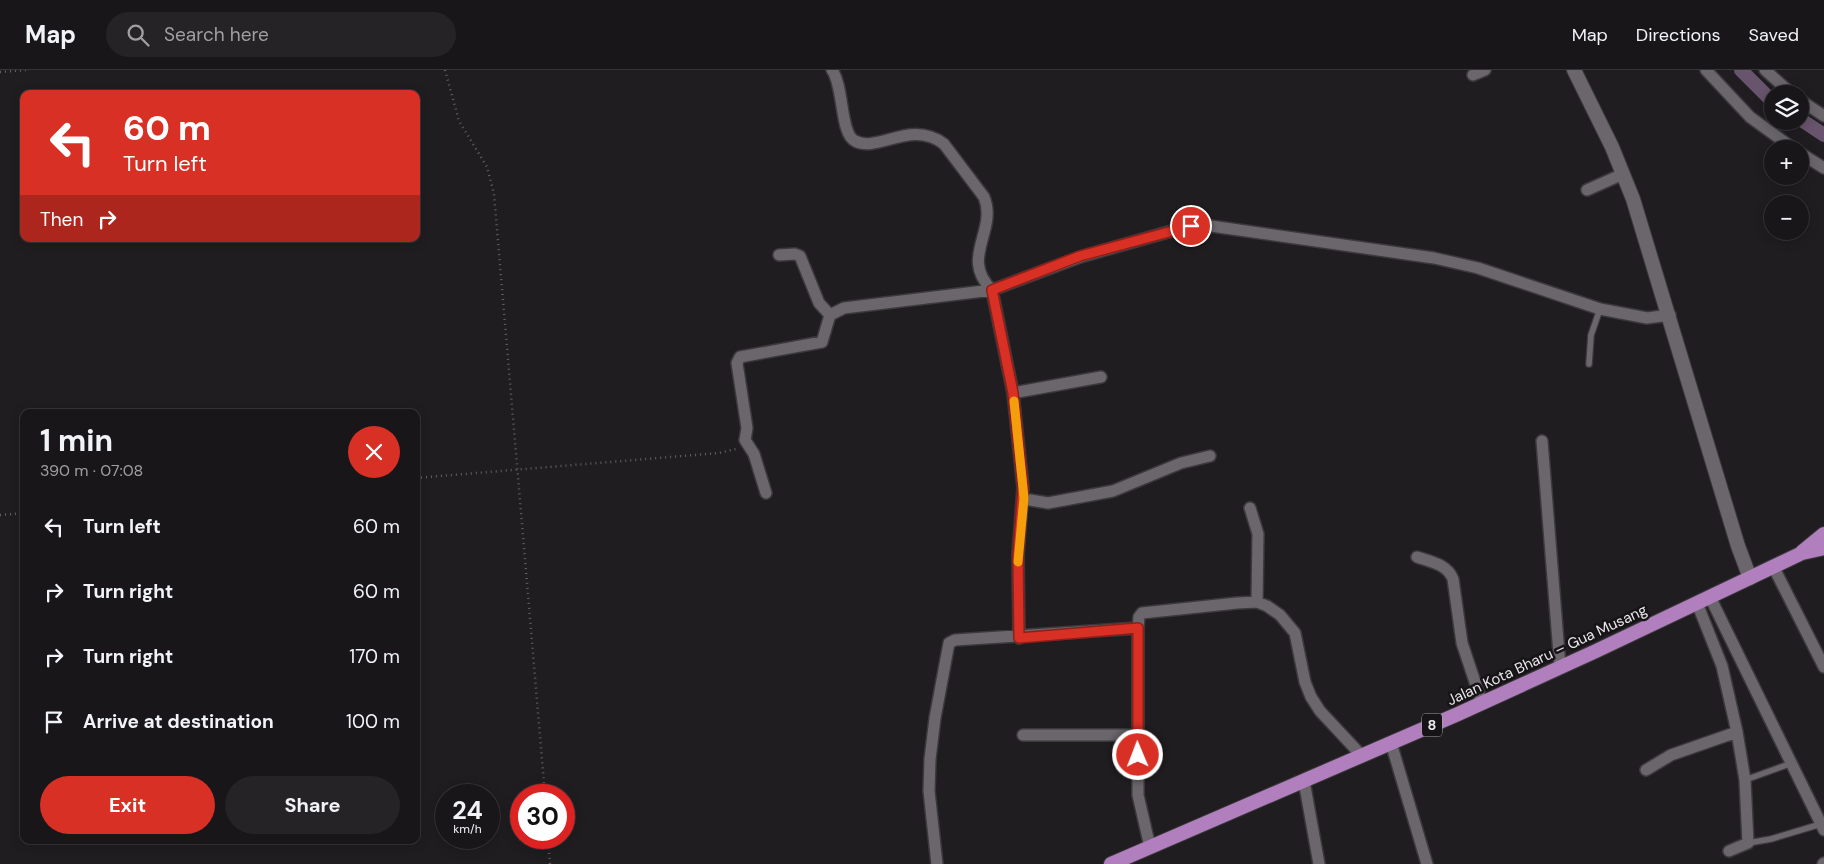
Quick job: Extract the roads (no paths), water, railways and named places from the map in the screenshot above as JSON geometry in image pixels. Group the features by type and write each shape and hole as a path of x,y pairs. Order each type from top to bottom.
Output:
{"main road":[{"path":"1574,70 1623,174 1670,316 1735,538 1750,578"},
{"name":"Jalan Kota Bharu – Gua Musang","path":"1802,553 1824,534"},
{"name":"Jalan Kota Bharu – Gua Musang","path":"1111,864 1482,703 1802,553 1824,548"}],"street":[{"path":"832,70 840,87 845,123 849,135 854,141 864,143 918,134 937,139 944,144 984,196 988,206 988,217 977,260 979,272 984,282 992,290 1013,393 1024,498 1018,555 1019,638"},
{"path":"1474,75 1485,70"},
{"path":"1706,70 1750,117 1782,140"},
{"path":"1765,70 1782,85"},
{"path":"1809,106 1824,116"},
{"path":"1809,159 1824,168"},
{"path":"1587,190 1623,174"},
{"path":"766,493 754,454 745,440 747,428 738,363 740,357 822,342 830,315 844,308 992,290 1080,256 1175,230 1204,225 1434,258 1478,268 1600,309 1647,318 1670,316"},
{"path":"779,255 796,254 800,256 819,303 830,315"},
{"path":"1013,393 1101,376"},
{"path":"1542,441 1560,666"},
{"path":"1024,498 1048,503 1113,491 1181,463 1210,456"},
{"path":"1250,508 1258,534 1257,602"},
{"path":"1417,557 1444,566 1450,571 1453,579 1462,643 1482,703"},
{"path":"1773,566 1824,667"},
{"path":"1710,597 1822,827"},
{"path":"1150,847 1138,795 1138,628 1139,617 1142,614 1257,602 1280,616 1295,633 1305,682 1311,697 1320,710 1362,756"},
{"path":"1697,603 1722,666 1737,732 1745,780 1748,843 1728,851"},
{"path":"937,864 929,791 930,759 949,643 955,640 1019,638 1138,628"},
{"path":"1646,770 1671,756 1737,732"},
{"path":"1023,735 1138,735"},
{"path":"1391,743 1427,864"},
{"path":"1304,781 1319,864"}],"lane":[{"path":"1590,364 1592,335 1600,309"},
{"path":"1745,780 1792,763"},
{"path":"1748,843 1822,827"}],"waterway":[{"path":"1741,70 1764,93"},
{"path":"1809,125 1824,135"}]}
